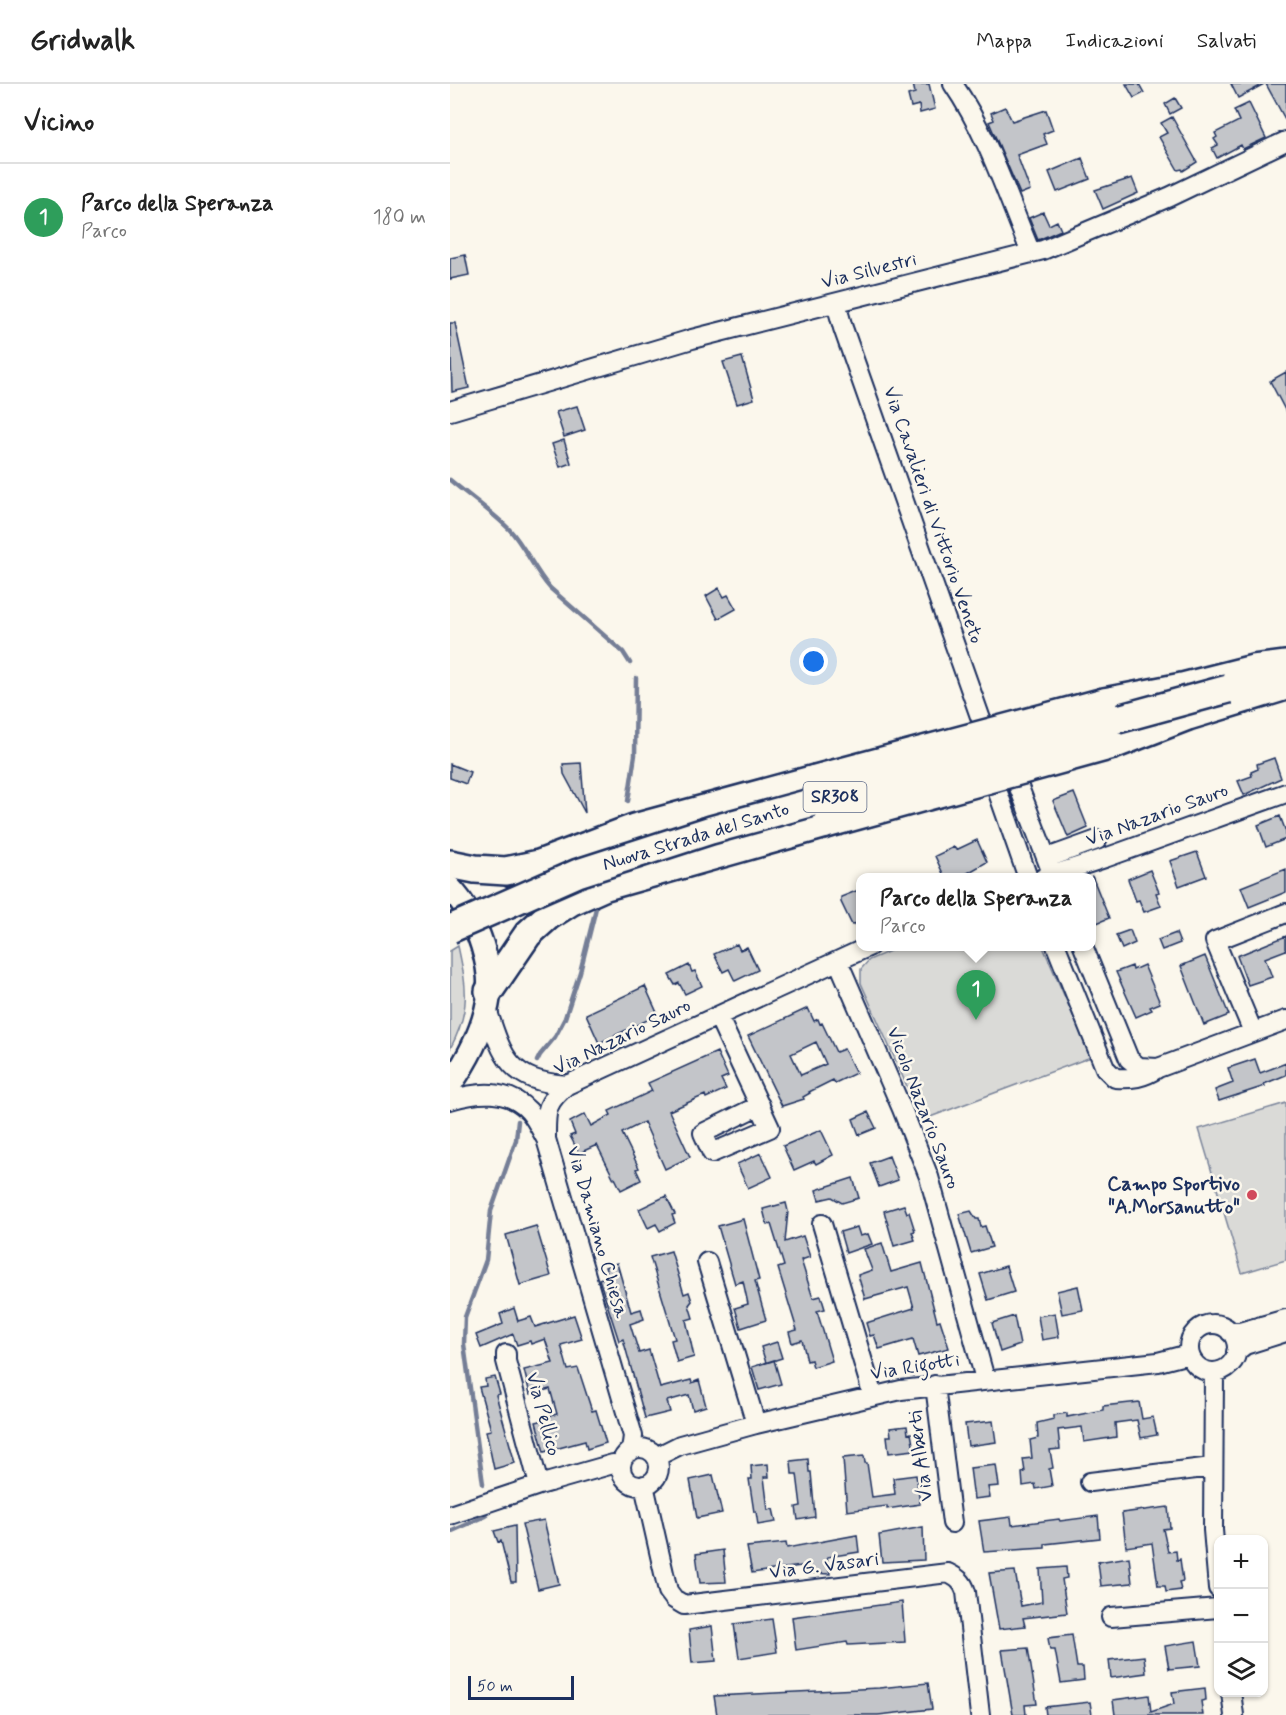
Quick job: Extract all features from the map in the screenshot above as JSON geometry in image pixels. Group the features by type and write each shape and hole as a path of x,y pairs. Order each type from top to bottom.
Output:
{"highway":[{"name":"Nuova Strada del Santo","path":"1228,689 1286,667"},
{"path":"450,864 475,869 506,871 539,864 634,828 1104,702 1182,687 1253,669 1286,667"},
{"name":"Nuova Strada del Santo","path":"450,929 578,873 711,830 1228,689 1286,679"},
{"path":"488,1000 528,934 548,916 570,902 606,886 1113,745 1188,716 1286,686"}],"main road":[{"path":"450,888 458,896 475,925 486,957 488,1000 475,1045 450,1085"}],"street":[{"path":"953,84 981,132 1030,253"},
{"name":"Via Silvestri","path":"450,411 692,339 1043,250 1169,197 1286,141"},
{"name":"Via Cavalieri di Vittorio Veneto","path":"836,303 989,742 995,784 1026,873"},
{"name":"Via Cavalieri di Vittorio Veneto","path":"989,742 1015,777 1049,872"},
{"name":"Via Nazario Sauro","path":"1049,872 1286,793"},
{"path":"1049,872 1097,840"},
{"path":"1253,1032 1215,941 1286,914"},
{"name":"Via Nazario Sauro","path":"546,1139 548,1105 554,1095 567,1085 859,951"},
{"path":"1058,951 1106,1068 1115,1078 1133,1079 1148,1075 1158,1068 1286,1020"},
{"path":"1085,951 1129,1059 1139,1067 1158,1068"},
{"name":"Vicolo Nazario Sauro","path":"838,961 922,1159 986,1379"},
{"path":"488,1000 504,1055 518,1070 531,1079 544,1084 567,1085"},
{"name":"Via Nazario Sauro","path":"718,1016 760,1105"},
{"name":"Via Damiano Chiesa","path":"450,1100 467,1095 494,1094 513,1099 529,1111 546,1139 633,1436 626,1458"},
{"path":"822,1224 872,1396"},
{"path":"707,1262 756,1424"},
{"path":"1230,1332 1236,1343 1232,1363 1214,1372 1201,1370 1189,1354 1189,1347 1193,1334 1204,1326 1217,1325 1230,1332 1240,1332 1286,1319"},
{"path":"1236,1352 1245,1345 1286,1332"},
{"name":"Via Pellico","path":"506,1354 539,1485"},
{"name":"Via Rigotti","path":"656,1457 680,1444 872,1396 935,1385 1158,1362 1189,1354"},
{"path":"1214,1372 1212,1467 1214,1542"},
{"name":"Via Alberti","path":"935,1385 952,1523"},
{"path":"450,1515 539,1485 613,1464 626,1458 636,1449 647,1450 656,1457 658,1472 653,1481 638,1486 628,1481 624,1477 626,1458"},
{"path":"1090,1482 1212,1467"},
{"name":"Via G. Vasari","path":"644,1485 668,1591 674,1599 684,1605 948,1574 954,1576 964,1585 966,1592 980,1715"},
{"path":"1111,1617 1214,1608"},
{"path":"1232,1697 1234,1715"}],"shaded area":[{"path":"458,946 464,974 465,999 461,1022 450,1049 450,951"},
{"path":"890,951 1045,951 1091,1057 922,1120 861,983 861,969 869,960"},
{"name":"Campo Sportivo \"A.Morsanutto\"","path":"1286,1103 1286,1260 1242,1273 1199,1129"}],"building":[{"path":"913,84 929,84 935,109 920,113 919,105 911,107 908,95 915,93"},
{"path":"1126,84 1139,84 1144,93 1134,98"},
{"path":"1231,84 1264,84 1238,98"},
{"path":"1266,84 1286,84 1286,121"},
{"path":"1175,98 1181,108 1170,114 1165,104"},
{"path":"1249,103 1266,138 1243,149 1241,145 1217,158 1212,148 1218,145 1214,139 1217,137 1215,133 1239,121 1234,110"},
{"path":"1005,107 1012,121 1046,110 1053,130 1043,134 1047,144 1017,155 1030,190 1020,194 989,122 994,120 991,113"},
{"path":"1172,117 1197,162 1183,171 1178,170 1159,137 1167,133 1161,123"},
{"path":"1082,158 1090,179 1057,192 1049,172"},
{"path":"1132,178 1138,193 1103,209 1095,190"},
{"path":"1043,212 1049,225 1057,221 1061,230 1038,240 1029,218"},
{"path":"465,255 469,275 450,279 450,258"},
{"path":"450,323 455,323 469,388 452,392"},
{"path":"742,357 754,399 737,404 723,362"},
{"path":"1286,372 1286,412 1270,381"},
{"path":"577,406 585,430 564,437 556,412"},
{"path":"564,440 571,463 560,467 552,444"},
{"path":"719,588 724,597 728,595 736,609 718,619 706,596"},
{"path":"1274,758 1281,778 1244,795 1238,781 1252,776 1251,772 1258,769 1257,764"},
{"path":"581,763 585,813 564,774 563,764"},
{"path":"450,764 470,772 466,784 450,778"},
{"path":"1074,793 1088,828 1068,837 1053,801"},
{"path":"1280,816 1286,839 1266,847 1258,825"},
{"path":"977,840 987,862 968,873 943,873 935,856 954,847 956,850"},
{"path":"1197,852 1206,876 1179,886 1170,861"},
{"path":"1286,869 1286,892 1249,907 1241,887"},
{"path":"1150,870 1159,892 1156,893 1161,906 1144,912 1139,900 1136,901 1128,879"},
{"path":"1096,886 1109,918 1096,923"},
{"path":"856,891 856,923 852,925 841,902 841,897"},
{"path":"1130,930 1135,943 1122,949 1116,935"},
{"path":"1176,933 1180,943 1162,950 1158,940"},
{"path":"1286,936 1286,950 1265,958 1272,977 1248,985 1237,956"},
{"path":"737,944 740,950 747,947 758,970 735,981 729,969 723,972 714,954"},
{"path":"1205,956 1229,1015 1204,1025 1181,966"},
{"path":"689,965 692,972 695,971 702,986 685,994 679,983 675,985 669,975"},
{"path":"1144,965 1160,1003 1150,1007 1152,1010 1136,1017 1116,972 1132,966 1133,970"},
{"path":"645,986 658,1015 599,1043 586,1014"},
{"path":"808,1008 814,1021 818,1019 820,1024 822,1023 836,1052 844,1049 856,1073 835,1083 833,1080 809,1092 803,1097 804,1099 782,1106 748,1036","holes":["816,1042 826,1064 801,1075 791,1054"]},
{"path":"717,1052 728,1076 721,1079 726,1089 706,1098 705,1095 669,1111 690,1157 665,1169 644,1122 622,1133 639,1168 636,1169 641,1180 621,1190 597,1145 579,1153 570,1136 575,1134 570,1122 585,1114 591,1126 611,1115 609,1111 652,1091 648,1083"},
{"path":"1255,1059 1260,1073 1286,1063 1286,1075 1264,1084 1265,1086 1219,1101 1215,1090 1233,1083 1228,1068"},
{"path":"868,1112 876,1128 859,1135 853,1119"},
{"path":"821,1130 833,1155 816,1164 814,1161 794,1170 783,1146"},
{"path":"761,1153 772,1177 748,1188 737,1164"},
{"path":"889,1156 898,1180 879,1187 870,1163"},
{"path":"853,1178 859,1198 842,1203 832,1197 819,1200 816,1190"},
{"path":"666,1196 675,1214 672,1215 675,1223 660,1231 656,1224 648,1228 639,1209"},
{"path":"786,1203 788,1211 785,1242 803,1236 810,1257 801,1260 813,1298 821,1296 825,1309 817,1311 832,1361 813,1367 811,1360 807,1361 802,1340 792,1343 789,1332 797,1330 778,1268 784,1266 771,1224 767,1225 763,1209"},
{"path":"904,1205 907,1213 909,1212 915,1231 912,1232 915,1240 894,1246 884,1211"},
{"path":"971,1211 976,1219 979,1219 981,1227 985,1226 992,1247 971,1253 959,1214"},
{"path":"743,1219 759,1280 755,1281 766,1320 741,1328 735,1308 748,1304 743,1281 735,1284 718,1226"},
{"path":"536,1226 551,1276 520,1285 506,1235"},
{"path":"857,1227 860,1236 868,1234 872,1244 846,1253 840,1232"},
{"path":"882,1243 891,1272 922,1263 937,1321 940,1320 949,1348 918,1356 913,1339 879,1349 874,1335 870,1336 866,1323 914,1308 908,1287 865,1299 858,1275 872,1270 864,1249"},
{"path":"671,1251 684,1294 689,1292 692,1301 689,1305 693,1318 686,1320 694,1357 677,1362 671,1340 675,1339 650,1257"},
{"path":"617,1263 631,1312 641,1309 644,1319 630,1324 639,1353 649,1350 660,1388 699,1380 706,1406 693,1410 689,1395 667,1401 670,1412 645,1418 623,1339 619,1341 599,1279 608,1276 605,1267"},
{"path":"1006,1266 1014,1292 988,1300 980,1274"},
{"path":"1078,1286 1083,1310 1062,1314 1057,1291"},
{"path":"514,1308 518,1321 531,1317 535,1327 574,1315 582,1339 561,1345 568,1370 578,1368 592,1411 596,1410 606,1443 587,1449 585,1441 544,1452 536,1422 557,1414 550,1389 530,1394 524,1370 553,1363 545,1339 531,1344 530,1341 517,1345 513,1334 481,1348 476,1335 503,1324 500,1314"},
{"path":"1055,1313 1059,1337 1042,1340 1038,1316"},
{"path":"1014,1316 1020,1345 1000,1352 992,1323"},
{"path":"777,1342 782,1358 766,1363 761,1347"},
{"path":"774,1360 781,1384 759,1390 752,1367"},
{"path":"495,1377 500,1394 496,1395 515,1463 494,1469 486,1431 491,1430 479,1387 486,1386 485,1379"},
{"path":"1139,1402 1142,1419 1153,1417 1157,1435 1141,1438 1137,1420 1115,1423 1116,1437 1084,1442 1082,1427 1058,1430 1060,1449 1050,1450 1053,1468 1049,1469 1052,1486 1036,1489 1035,1484 1023,1486 1022,1473 1025,1472 1023,1459 1032,1458 1030,1440 1038,1438 1037,1423 1054,1419 1054,1415 1067,1413 1067,1417 1103,1410 1103,1406"},
{"path":"993,1421 996,1442 968,1446 965,1424"},
{"path":"907,1426 908,1434 911,1433 914,1450 889,1453 887,1436 891,1436 890,1428"},
{"path":"864,1456 872,1497 895,1494 893,1478 916,1475 920,1504 887,1509 887,1506 847,1511 843,1458"},
{"path":"808,1459 815,1517 798,1520 796,1507 801,1506 797,1474 792,1474 791,1461"},
{"path":"768,1464 769,1477 764,1477 768,1510 773,1509 776,1522 758,1525 749,1479 752,1479 751,1466"},
{"path":"996,1465 999,1486 988,1487 990,1497 974,1499 970,1468"},
{"path":"713,1475 722,1513 697,1518 690,1480"},
{"path":"1168,1507 1170,1528 1163,1529 1168,1552 1176,1551 1177,1560 1180,1559 1183,1581 1179,1582 1181,1590 1166,1592 1165,1586 1158,1586 1152,1543 1126,1547 1122,1513"},
{"path":"1098,1516 1100,1538 1045,1544 1045,1548 984,1552 979,1521 1011,1517 1012,1525"},
{"path":"544,1520 559,1584 538,1589 522,1524"},
{"path":"515,1526 516,1582 511,1582 501,1541 498,1542 494,1531"},
{"path":"923,1527 924,1560 882,1562 879,1535"},
{"path":"857,1535 859,1552 827,1557 830,1574 810,1573 808,1565 752,1573 747,1547 786,1543 787,1548"},
{"path":"723,1550 726,1582 700,1583 696,1554"},
{"path":"1129,1557 1132,1583 1101,1586 1098,1562"},
{"path":"1066,1567 1067,1578 1062,1579 1067,1613 1023,1618 1025,1626 999,1629 989,1573 1015,1571 1021,1606 1042,1602 1040,1569"},
{"path":"902,1602 905,1642 848,1645 847,1642 796,1650 792,1617"},
{"path":"772,1619 777,1652 739,1658 734,1624"},
{"path":"712,1626 716,1661 692,1663 689,1630"},
{"path":"1072,1635 1077,1667 1083,1667 1084,1680 1061,1683 1055,1650 1050,1650 1048,1638"},
{"path":"1196,1641 1200,1666 1169,1669 1165,1646"},
{"path":"1028,1648 1037,1704 1025,1705 1026,1715 1013,1715 1002,1650"},
{"path":"1144,1656 1146,1673 1111,1678 1109,1660"},
{"path":"928,1683 932,1709 878,1715 717,1715 714,1696 879,1688"},
{"path":"1205,1688 1206,1700 1201,1701 1203,1715 1115,1715 1113,1700 1149,1695 1151,1712 1174,1704 1172,1692"},
{"path":"1090,1702 1092,1715 1046,1715 1045,1707"}],"waterway":[{"path":"450,480 509,529 550,588 623,652 630,663"},
{"path":"628,801 635,755 636,678"},
{"path":"537,1061 555,1037 565,1018 580,972 596,908"},
{"path":"483,1484 464,1344 465,1317 486,1260 491,1211 516,1140 518,1121"},
{"path":"450,1532 486,1516"}],"place":[{"name":"Parco della Speranza","path":"976,1020"},
{"name":"Campo Sportivo \"A.Morsanutto\"","path":"1252,1195"}]}
